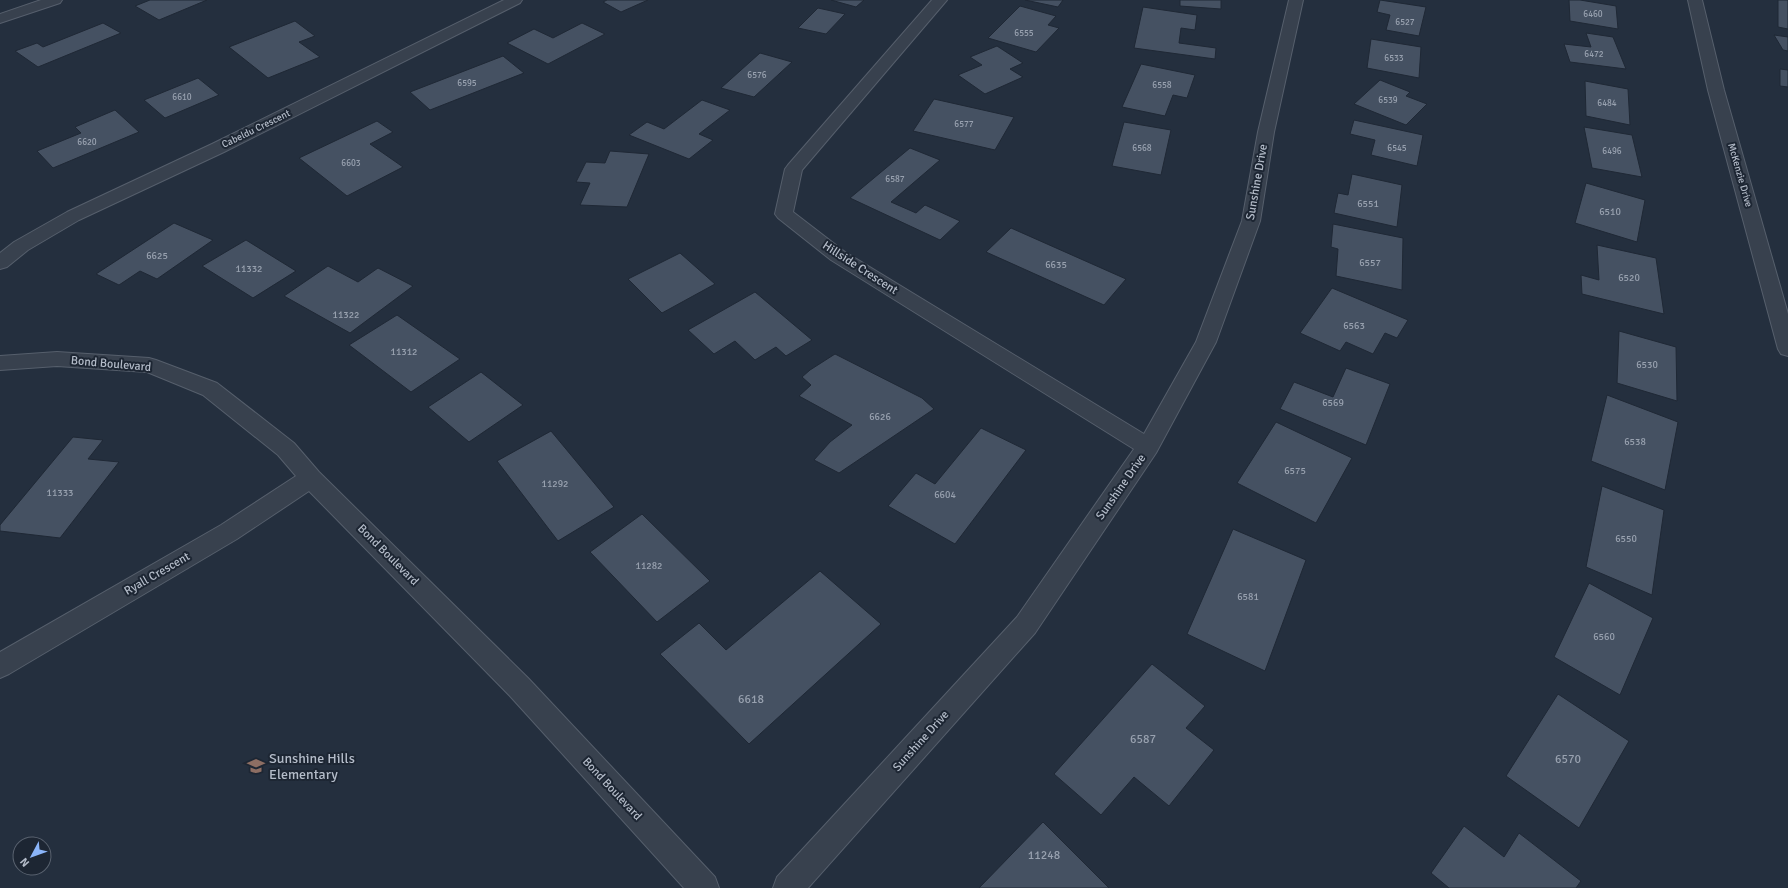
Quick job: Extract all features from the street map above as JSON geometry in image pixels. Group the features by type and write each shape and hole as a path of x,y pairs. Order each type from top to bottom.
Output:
{"street":[{"path":"0,19 54,0"},
{"name":"Cabeldu Crescent","path":"0,263 20,246 73,216 218,148 515,0"},
{"name":"Hillside Crescent","path":"940,0 794,169 784,214 838,256 1148,447"},
{"name":"Sunshine Drive","path":"788,888 1026,625 1148,447 1206,342 1251,221 1266,132 1296,0"},
{"name":"McKenzie Drive","path":"1695,0 1716,90 1782,300 1788,349"},
{"name":"Bond Boulevard","path":"0,363 57,359 149,365 210,389 286,449 311,478 519,687 704,888"},
{"name":"Ryall Crescent","path":"0,666 228,532 311,478"}],"building":[{"path":"150,0 207,0 159,20 135,6"},
{"path":"607,0 648,0 621,12 603,2"},
{"path":"831,0 864,0 856,7"},
{"path":"1025,0 1063,0 1058,7"},
{"path":"1180,0 1221,0 1221,9 1180,6"},
{"path":"1380,0 1426,7 1419,36 1386,30 1390,15 1377,12"},
{"path":"1569,0 1580,0 1616,6 1618,29 1570,21"},
{"path":"1778,0 1788,0 1788,29 1778,27"},
{"path":"1020,6 1056,16 1048,25 1059,28 1036,52 988,38"},
{"path":"1143,7 1197,15 1195,30 1181,28 1179,43 1216,48 1215,59 1134,48"},
{"path":"818,8 845,14 826,34 798,28"},
{"path":"295,21 315,36 299,42 320,57 268,78 229,47"},
{"path":"103,23 121,33 38,67 15,51 37,43 43,47"},
{"path":"582,23 605,34 548,64 507,43 534,29 553,38"},
{"path":"1586,33 1613,37 1626,69 1570,62 1564,44 1591,47"},
{"path":"1774,35 1788,37 1788,51 1783,50"},
{"path":"1371,39 1421,47 1419,78 1367,68"},
{"path":"997,46 1023,63 1010,69 1023,77 985,94 958,75 982,65 970,57"},
{"path":"760,53 792,62 754,97 721,88"},
{"path":"503,56 524,73 430,110 410,92"},
{"path":"1141,64 1195,75 1187,98 1173,95 1165,116 1122,107"},
{"path":"1780,69 1788,70 1788,87 1780,86"},
{"path":"198,78 219,95 165,118 144,100"},
{"path":"1380,80 1410,92 1406,96 1427,104 1406,125 1354,104"},
{"path":"1585,81 1628,89 1630,125 1586,116"},
{"path":"934,99 1014,117 995,150 913,131"},
{"path":"702,100 730,110 699,134 713,140 689,159 629,135 647,122 664,129"},
{"path":"115,110 139,132 53,168 37,151 81,133 75,127"},
{"path":"1354,120 1423,135 1417,166 1371,155 1375,140 1350,134"},
{"path":"377,121 393,132 370,144 403,167 347,196 299,158"},
{"path":"1124,122 1171,130 1161,175 1112,166"},
{"path":"1584,127 1632,135 1642,177 1592,168"},
{"path":"910,148 940,160 891,202 916,213 925,205 960,221 940,240 850,198"},
{"path":"610,151 649,154 627,207 580,205 590,183 576,182 586,162 605,163"},
{"path":"1352,174 1402,185 1397,227 1334,213 1338,193 1348,195"},
{"path":"1586,183 1645,200 1637,242 1575,223"},
{"path":"174,223 213,240 157,279 140,271 119,285 96,274"},
{"path":"1333,224 1403,238 1402,290 1336,276 1338,249 1331,247"},
{"path":"1011,228 1126,279 1104,305 986,252"},
{"path":"246,240 296,271 253,298 202,266"},
{"path":"1597,245 1656,258 1664,314 1582,294 1581,275 1599,280"},
{"path":"680,253 715,284 662,313 628,279"},
{"path":"328,266 358,282 378,268 413,286 350,333 284,296"},
{"path":"1332,288 1408,320 1397,338 1385,333 1373,354 1346,342 1340,351 1300,333"},
{"path":"755,292 812,340 786,356 776,347 755,360 735,341 714,354 688,330"},
{"path":"397,315 460,359 411,392 349,345"},
{"path":"1619,331 1676,347 1677,401 1617,383"},
{"path":"835,354 922,398 934,409 839,473 814,460 830,442 852,425 799,396 811,385 802,377"},
{"path":"1346,368 1390,384 1366,445 1280,409 1294,382 1333,397"},
{"path":"481,372 523,405 469,442 428,407"},
{"path":"1607,395 1678,422 1665,490 1591,461"},
{"path":"1276,422 1352,458 1316,523 1237,483"},
{"path":"981,428 1026,450 955,544 888,506 916,473 935,484"},
{"path":"551,431 614,507 558,541 497,461"},
{"path":"73,437 103,440 88,459 119,462 60,538 0,531 0,525"},
{"path":"1602,486 1664,510 1652,595 1586,567"},
{"path":"642,514 710,581 657,622 590,552"},
{"path":"1233,529 1306,560 1265,671 1187,634"},
{"path":"820,571 881,624 749,744 660,654 699,623 726,650"},
{"path":"1589,583 1653,618 1620,695 1554,657"},
{"path":"1152,664 1205,706 1186,728 1214,750 1169,806 1134,777 1101,815 1054,774"},
{"path":"1558,694 1629,741 1579,828 1506,776"},
{"path":"1043,822 1109,888 979,888"},
{"path":"1464,826 1504,857 1519,833 1581,881 1576,888 1449,888 1431,873"}],"place":[{"name":"Sunshine Hills Elementary","path":"256,766"}]}
